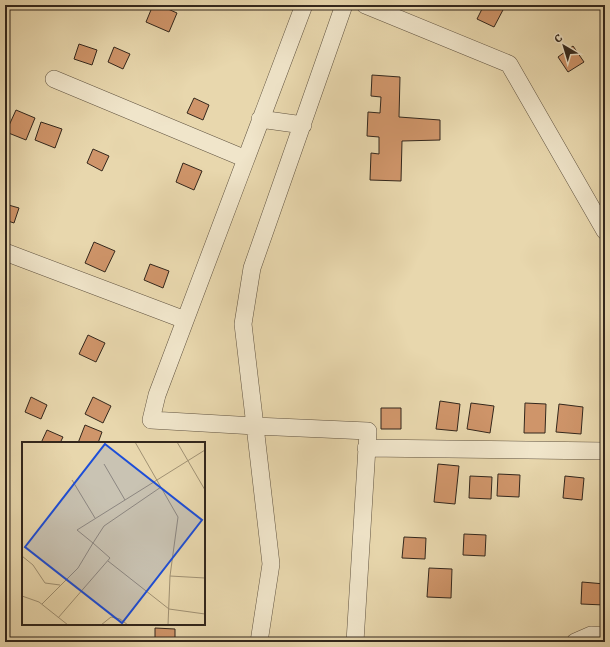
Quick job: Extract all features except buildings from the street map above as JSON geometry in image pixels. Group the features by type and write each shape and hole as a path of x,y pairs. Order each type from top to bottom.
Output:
{"lane":[{"path":"304,5 156,395 151,420 368,431 356,642"},
{"path":"259,642 271,564 243,324 252,268 344,5"},
{"path":"366,5 509,64 605,231"},
{"path":"54,80 246,159"},
{"path":"260,119 303,125"},
{"path":"5,252 185,320"},
{"path":"366,448 605,451"},
{"path":"575,642 591,635 605,636"}]}
